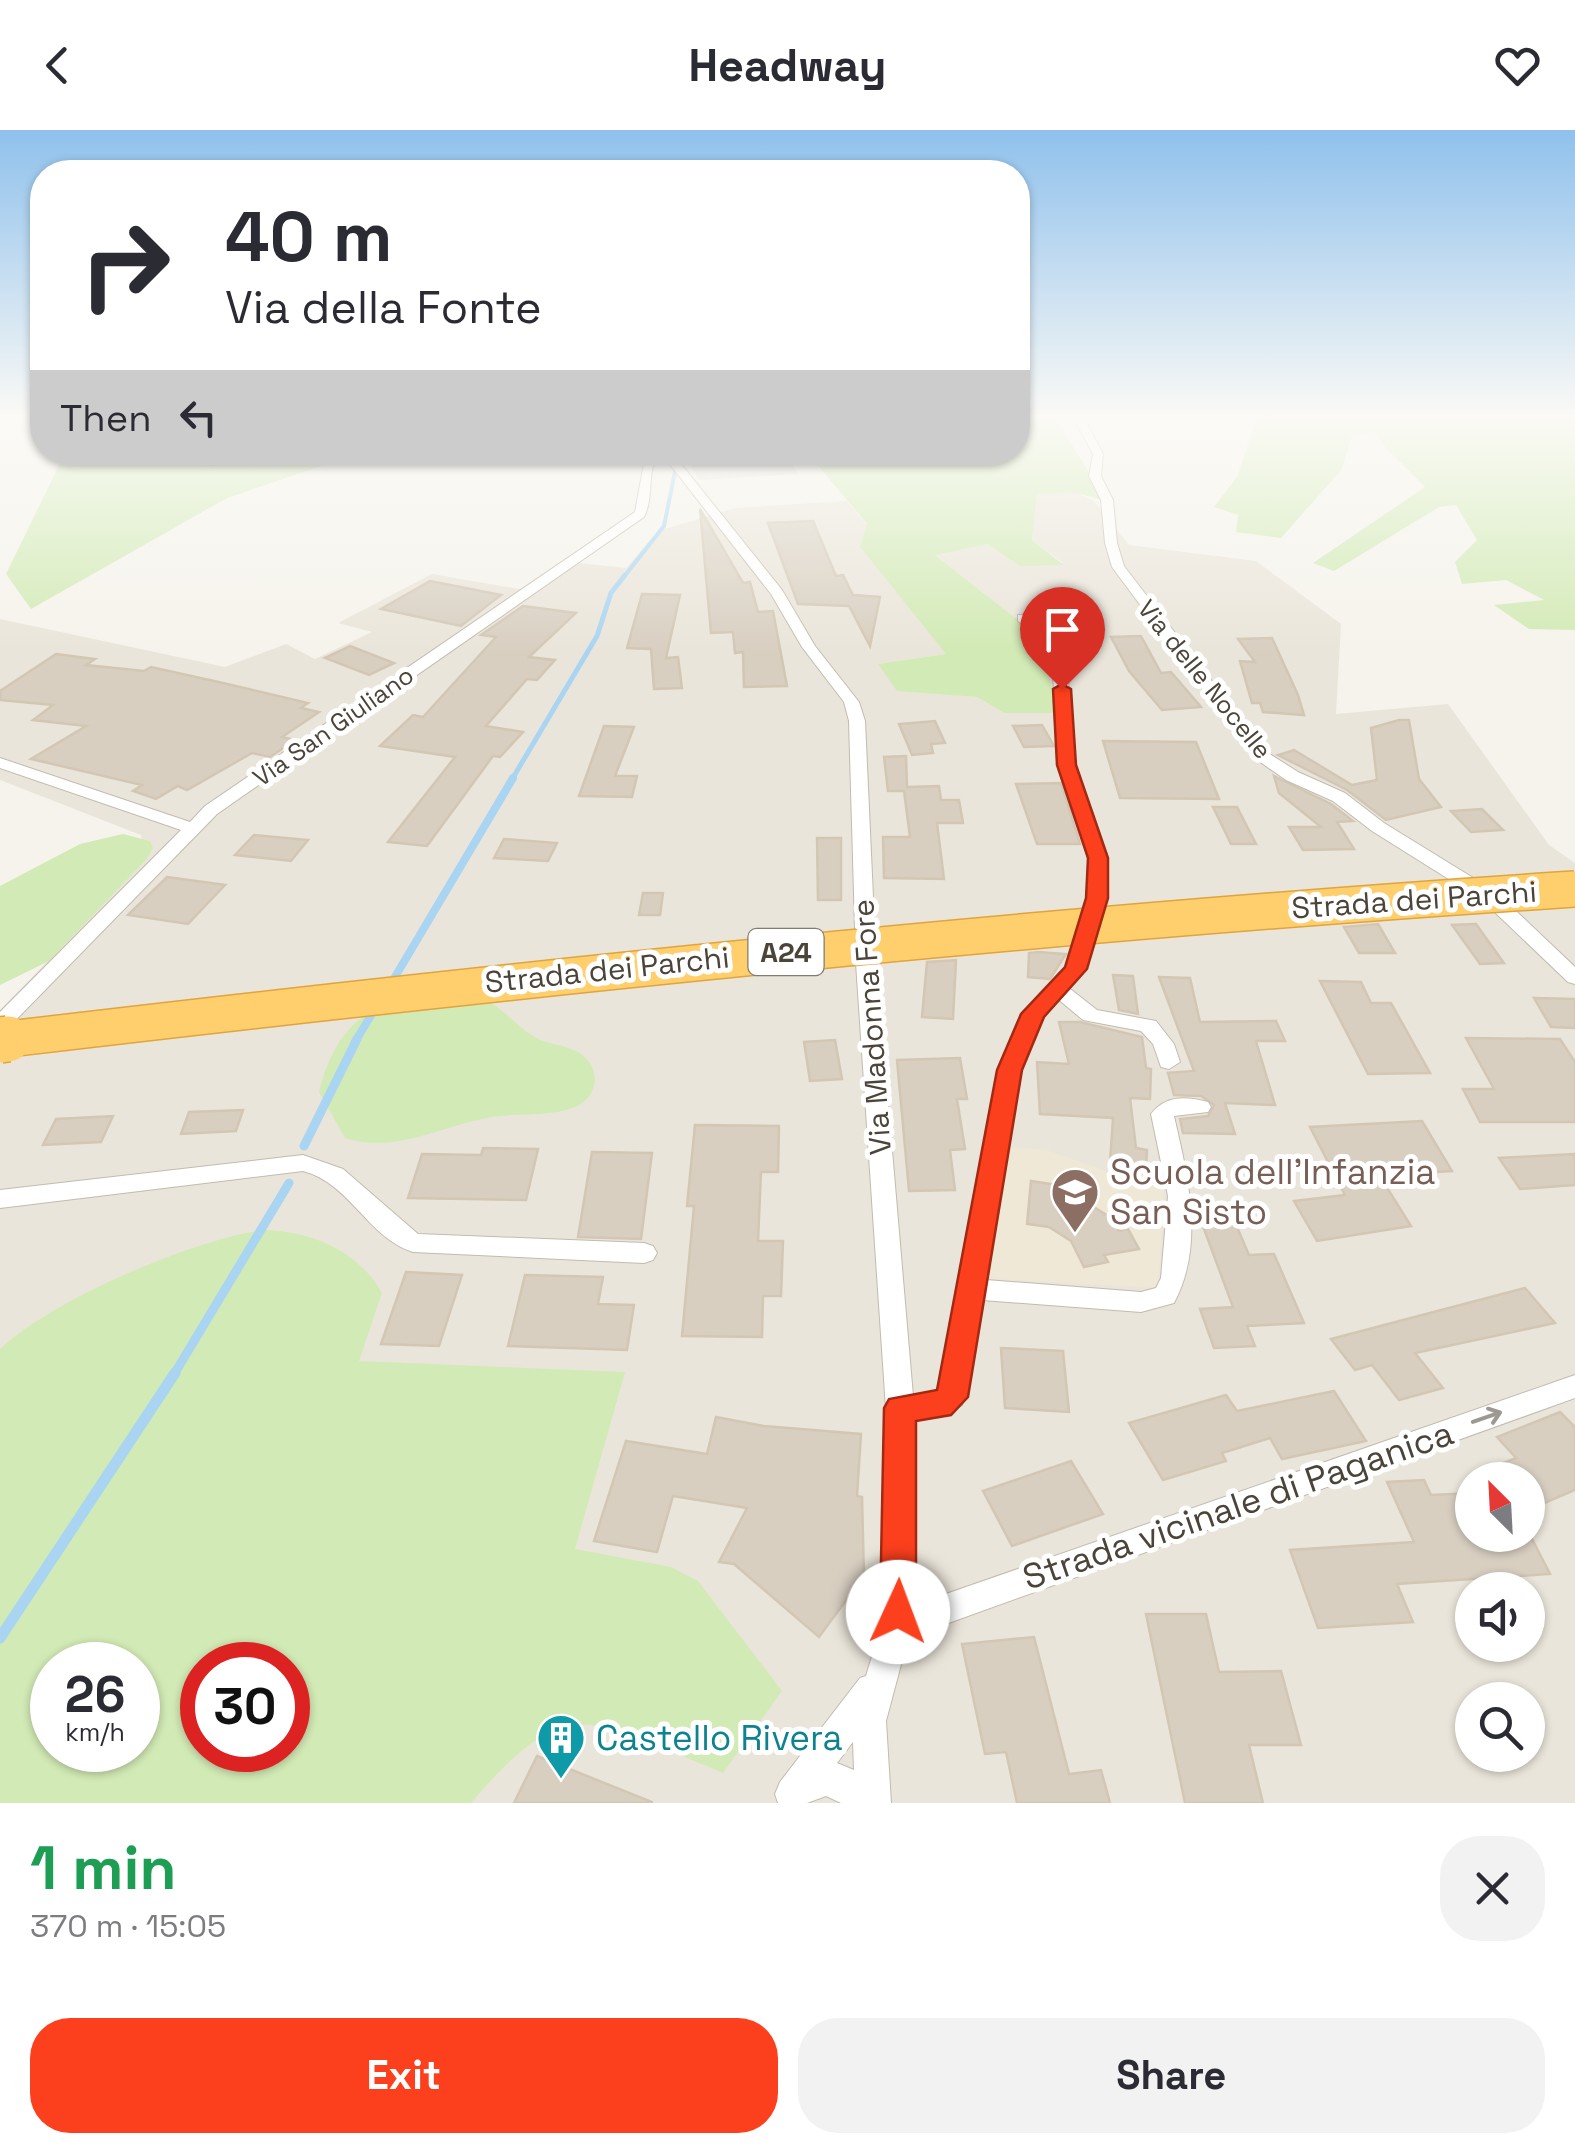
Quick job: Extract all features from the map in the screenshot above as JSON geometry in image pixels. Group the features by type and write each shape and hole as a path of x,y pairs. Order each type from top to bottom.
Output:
{"highway":[{"name":"Strada dei Parchi","path":"0,1022 760,935 1575,872"},
{"name":"Strada dei Parchi","path":"0,1040 756,954 1324,905 1575,889"}],"street":[{"name":"Via San Giuliano","path":"0,1022 190,828 635,518 644,507 644,496"},
{"name":"Via Madonna Fore","path":"694,496 778,593 854,709 866,962 900,1408 898,1612 869,1721 873,1803"},
{"name":"Via delle Nocelle","path":"1109,496 1115,561 1252,747 1286,773 1339,797 1378,828 1490,896 1575,978"},
{"path":"900,1408 935,1406 951,1399 1010,1070 1033,1014 1069,980 1084,946 1097,898 1100,865 1067,765 1058,644 1024,618"},
{"path":"0,763 190,828"},
{"path":"1059,990 1088,1015 1136,1021 1155,1029 1170,1062"},
{"path":"969,1289 1141,1302 1165,1296 1174,1278 1180,1196 1162,1114 1171,1106 1200,1106"},
{"path":"0,1199 303,1163 331,1170 392,1230 413,1243 644,1253"},
{"name":"Strada vicinale di Paganica","path":"898,1612 943,1610 1575,1386"},
{"name":"Via Madonna Fore","path":"788,1799 882,1676"},
{"path":"788,1799 807,1782 832,1778 849,1785 864,1803"}],"shaded area":[{"path":"1037,496 1083,496 1094,501 1129,545 1256,561 1341,624 1336,714 1448,704 1549,845 1575,863 1575,1803 0,1803 0,1010 146,860 141,835 0,780 0,619 225,667 286,644 315,659 372,632 338,623 432,574 525,590 570,562 626,568 658,531 736,508 847,501 867,525 860,547 947,654 879,664 897,690 977,697 1004,713 1054,713 1044,640 934,554 987,544 1020,566 1063,563 1032,540"},
{"name":"Scuola dell'Infanzia San Sisto","path":"1007,1147 1046,1150 1164,1191 1158,1288 980,1278"}],"green space":[{"path":"44,496 233,496 31,609 6,574"},
{"path":"844,496 1037,496 1032,540 1064,565 1020,566 987,544 935,555 1044,640 1055,713 1004,713 977,697 897,691 878,664 946,654 860,547 867,524"},
{"path":"1222,496 1318,496 1281,538 1236,532 1238,515 1214,507"},
{"path":"1412,496 1575,496 1575,630 1529,629 1494,605 1544,600 1506,580 1462,584 1455,562 1477,540 1456,505 1439,507 1334,571 1313,563"},
{"path":"123,834 150,841 153,848 146,860 49,961 0,985 0,886 80,844"},
{"path":"485,1000 533,1036 584,1056 595,1078 586,1100 558,1112 487,1118 399,1141 345,1138 319,1092 330,1059 357,1022 366,1015"},
{"path":"264,1230 298,1234 346,1254 382,1293 359,1361 625,1372 575,1549 671,1567 698,1581 782,1691 723,1773 614,1729 587,1725 561,1728 535,1741 471,1803 0,1803 0,1349 23,1330 88,1292 200,1246"}],"building":[{"path":"700,509 743,583 750,582 758,612 773,611 787,686 744,687 743,652 735,653 733,632 711,633"},
{"path":"813,521 836,576 843,575 853,595 880,597 870,646 849,606 798,604 768,523"},
{"path":"430,581 501,595 461,626 381,609"},
{"path":"642,594 680,595 666,658 678,657 682,688 654,689 651,649 627,648"},
{"path":"523,606 576,613 529,657 555,660 537,680 527,679 486,726 523,732 500,757 493,756 427,846 388,842 455,757 380,746 413,715 423,717 496,637 481,635"},
{"path":"1141,636 1161,673 1171,672 1201,707 1162,710 1129,671 1111,637"},
{"path":"1272,638 1304,715 1263,712 1260,703 1252,703 1240,661 1255,662 1238,639"},
{"path":"350,646 394,663 369,675 325,658"},
{"path":"56,654 95,659 86,665 144,671 151,667 308,703 301,708 319,712 282,737 295,740 270,757 252,753 187,790 178,786 156,799 133,791 142,785 31,759 86,726 33,720 53,705 0,700 0,691"},
{"path":"1409,720 1419,779 1441,807 1386,820 1347,790 1278,755 1294,750 1352,785 1377,780 1371,728"},
{"path":"935,721 945,743 931,744 933,753 912,755 899,724"},
{"path":"1042,725 1054,746 1024,747 1013,726"},
{"path":"604,726 634,727 615,776 637,776 632,797 579,796"},
{"path":"1103,741 1196,742 1219,799 1120,798"},
{"path":"906,756 907,787 939,786 941,800 959,800 963,823 937,823 944,879 884,878 883,837 910,837 904,791 888,791 884,757"},
{"path":"1274,776 1331,804 1353,821 1337,822 1354,849 1303,850 1289,827 1321,827 1279,793"},
{"path":"1061,783 1080,844 1037,844 1016,784"},
{"path":"1213,807 1237,807 1256,844 1231,844"},
{"path":"1482,809 1503,830 1471,832 1451,811"},
{"path":"254,835 308,840 291,861 235,855"},
{"path":"817,838 841,838 841,900 818,900"},
{"path":"504,839 557,843 548,861 494,858"},
{"path":"167,877 225,885 188,924 128,915"},
{"path":"643,893 663,893 660,915 639,915"},
{"path":"1378,924 1395,953 1359,953 1344,927"},
{"path":"1476,924 1504,963 1480,964 1452,925"},
{"path":"1029,953 1066,954 1050,979 1028,977"},
{"path":"956,960 953,1019 922,1017 927,962"},
{"path":"1113,975 1133,976 1138,1014 1119,1010"},
{"path":"1159,977 1190,978 1200,1022 1276,1021 1285,1041 1256,1041 1275,1105 1225,1103 1235,1134 1183,1133 1180,1119 1208,1116 1214,1105 1201,1096 1174,1095 1168,1073 1194,1071"},
{"path":"1320,981 1361,982 1371,1003 1391,1003 1430,1073 1368,1074"},
{"path":"1534,998 1575,999 1575,1028 1551,1027"},
{"path":"1059,1022 1080,1022 1142,1037 1146,1068 1151,1069 1150,1099 1130,1098 1136,1148 1147,1150 1146,1169 1110,1163 1113,1118 1040,1114 1037,1062 1069,1064"},
{"path":"1466,1038 1560,1039 1575,1062 1575,1122 1480,1122 1463,1089 1494,1089"},
{"path":"835,1040 842,1079 810,1081 804,1042"},
{"path":"960,1058 967,1099 957,1099 965,1149 950,1150 955,1190 909,1191 897,1060"},
{"path":"243,1110 236,1131 181,1134 189,1112"},
{"path":"113,1116 101,1142 43,1145 56,1119"},
{"path":"1422,1121 1452,1171 1379,1175 1411,1226 1317,1241 1294,1201 1345,1195 1310,1127"},
{"path":"695,1125 779,1126 778,1172 761,1172 758,1241 783,1241 781,1296 763,1296 762,1337 682,1336 694,1206 687,1206"},
{"path":"483,1148 538,1149 526,1200 408,1198 422,1154 481,1155"},
{"path":"592,1152 652,1153 641,1239 578,1237"},
{"path":"1575,1154 1575,1185 1520,1189 1499,1158"},
{"path":"1031,1181 1058,1185 1058,1192 1073,1194 1113,1219 1119,1231 1128,1229 1139,1249 1104,1255 1108,1262 1084,1267 1071,1241 1049,1227 1027,1224"},
{"path":"1234,1220 1249,1255 1274,1254 1304,1323 1247,1326 1255,1346 1214,1348 1200,1309 1233,1307 1201,1221"},
{"path":"406,1272 462,1275 439,1346 381,1344"},
{"path":"525,1275 603,1277 598,1304 634,1305 627,1350 508,1346"},
{"path":"1525,1288 1555,1323 1415,1353 1443,1388 1399,1400 1372,1365 1355,1370 1331,1339"},
{"path":"1001,1348 1063,1351 1069,1412 1005,1408"},
{"path":"1334,1391 1366,1441 1282,1459 1270,1438 1222,1453 1226,1461 1163,1480 1129,1423 1226,1395 1237,1411"},
{"path":"1560,1412 1575,1427 1575,1490 1545,1503 1545,1462 1506,1462 1516,1458 1497,1437"},
{"path":"716,1417 764,1426 861,1434 857,1496 862,1497 864,1576 819,1637 734,1564 719,1562 747,1508 673,1496 657,1552 594,1541 626,1441 707,1454"},
{"path":"1071,1461 1103,1514 1012,1546 983,1491"},
{"path":"1424,1480 1431,1495 1455,1494 1455,1552 1539,1552 1550,1574 1455,1572 1455,1580 1397,1584 1413,1622 1318,1628 1290,1550 1414,1542 1387,1482"},
{"path":"1146,1614 1206,1614 1219,1672 1281,1671 1301,1745 1249,1745 1263,1803 1185,1803"},
{"path":"1034,1637 1069,1774 1101,1770 1110,1803 1017,1803 1006,1752 985,1754 962,1644"},
{"name":"Castello Rivera","path":"537,1756 652,1802 652,1803 514,1803"}],"waterway":[{"path":"623,578 664,526 670,496"},
{"path":"511,781 597,636 611,593 625,575"},
{"path":"392,982 513,778"},
{"path":"355,1042 376,1007"},
{"path":"304,1146 357,1039"},
{"path":"173,1376 289,1183"},
{"path":"0,1638 175,1373"}],"place":[{"name":"Scuola dell'Infanzia San Sisto","path":"1075,1234"},
{"name":"Castello Rivera","path":"561,1780"}],"route":[{"path":"898,1612 900,1408 940,1406 952,1397 1010,1070 1033,1014 1063,987 1076,969 1097,898 1098,858 1067,765 1062,689"}]}
